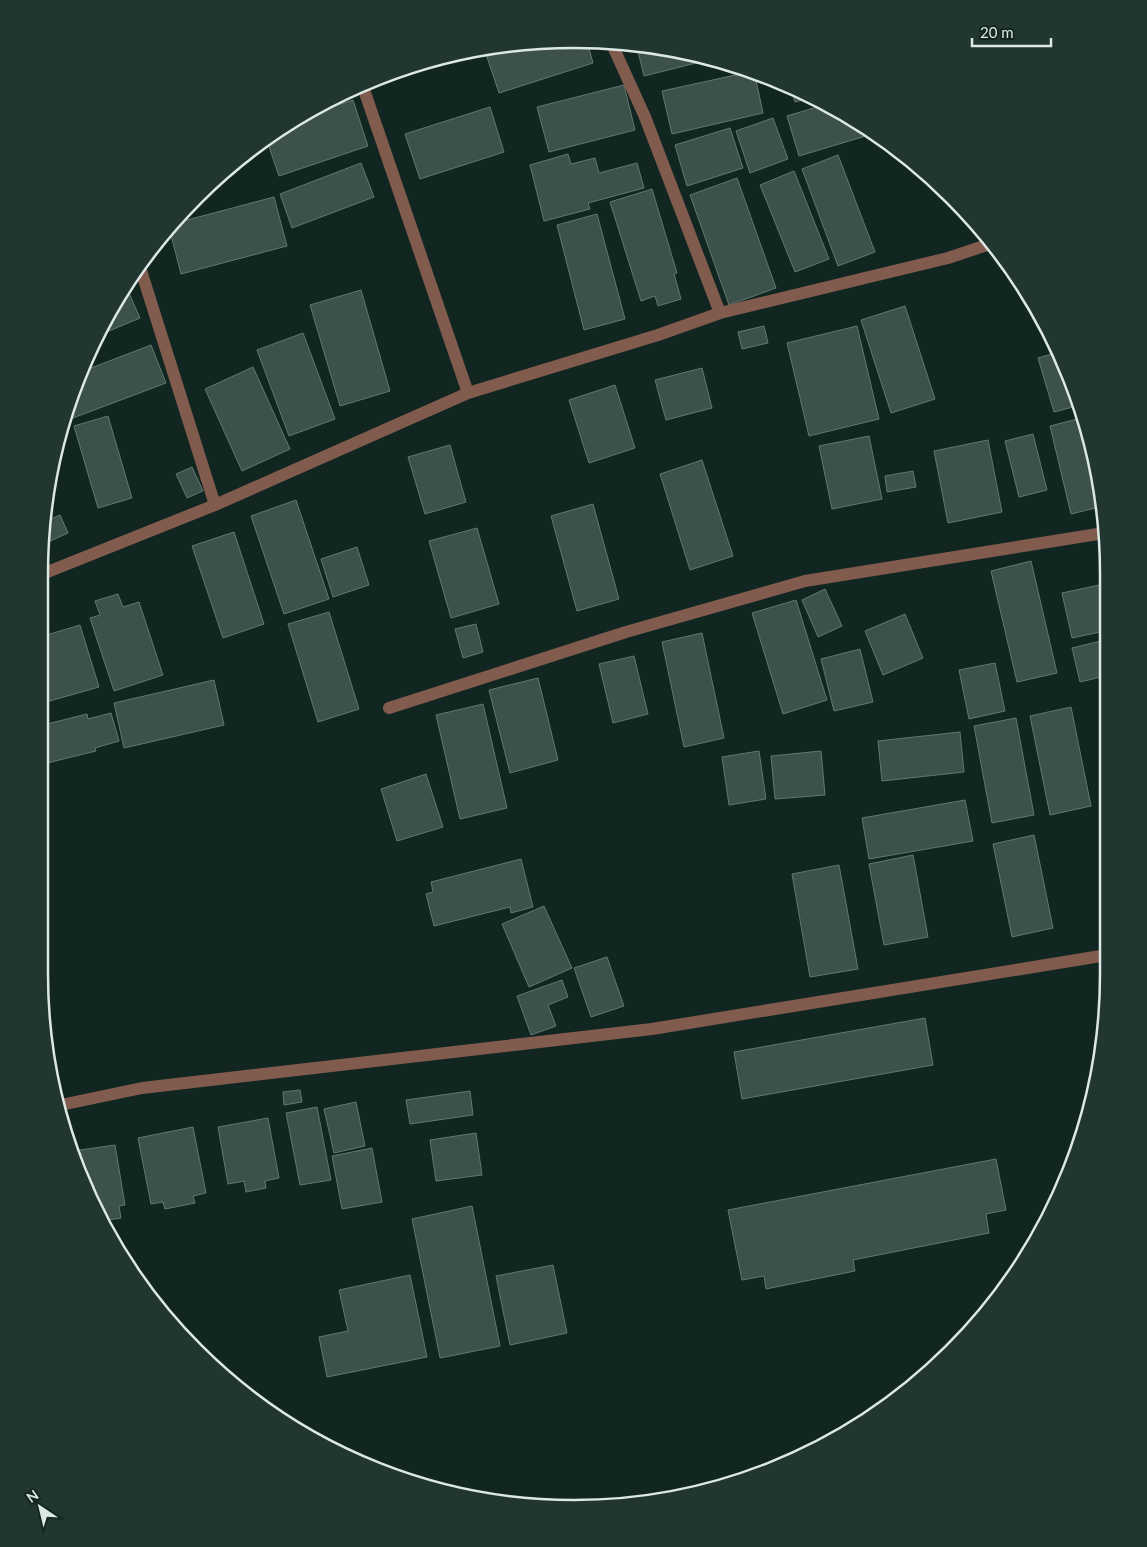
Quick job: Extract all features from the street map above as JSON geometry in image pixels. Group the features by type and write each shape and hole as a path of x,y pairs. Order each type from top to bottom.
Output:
{"street":[{"path":"614,50 645,117 720,312"},
{"path":"365,91 468,393"},
{"path":"48,572 215,505 468,393 658,335 720,312 948,258 985,246"},
{"path":"142,273 215,505"},
{"path":"389,708 626,632 805,581 1098,534"},
{"path":"64,1104 142,1088 652,1029 1100,956"}],"building":[{"path":"589,48 593,63 499,93 486,55 539,49"},
{"path":"638,52 698,63 644,76"},
{"path":"740,74 756,80 763,113 672,134 662,91"},
{"path":"624,85 635,130 549,152 537,107"},
{"path":"793,96 802,100 795,102"},
{"path":"353,100 368,146 279,176 268,145 332,107"},
{"path":"490,107 504,152 420,179 405,134"},
{"path":"816,107 866,136 799,156 787,116"},
{"path":"773,118 788,159 750,173 736,131"},
{"path":"730,128 743,168 687,186 675,145"},
{"path":"568,154 571,164 595,158 599,173 637,163 644,188 588,203 590,209 544,221 530,165"},
{"path":"838,155 875,252 838,266 802,169"},
{"path":"361,163 374,197 292,228 280,194"},
{"path":"794,171 829,259 795,272 760,185"},
{"path":"737,178 776,288 729,305 690,195"},
{"path":"652,189 677,273 674,274 681,299 658,306 655,296 641,301 610,202"},
{"path":"274,197 287,246 181,274 171,235 184,221"},
{"path":"597,214 625,319 584,330 557,225"},
{"path":"361,290 390,391 340,406 310,305"},
{"path":"129,293 140,318 107,332"},
{"path":"905,306 935,399 891,413 861,320"},
{"path":"764,326 768,343 742,349 738,332"},
{"path":"857,326 879,419 809,436 787,343"},
{"path":"303,333 335,419 289,436 257,350"},
{"path":"151,345 166,383 73,418 72,415 75,404 90,369"},
{"path":"1051,354 1073,407 1054,412 1038,358"},
{"path":"253,367 290,449 242,471 205,389"},
{"path":"702,368 712,408 666,420 655,380"},
{"path":"615,385 635,448 589,463 569,400"},
{"path":"108,416 132,498 98,508 74,426"},
{"path":"1077,419 1082,437 1095,508 1071,514 1050,426"},
{"path":"1033,434 1047,490 1019,497 1005,441"},
{"path":"869,436 882,499 832,509 819,446"},
{"path":"988,440 1002,512 948,523 934,451"},
{"path":"450,445 466,502 425,514 408,457"},
{"path":"702,460 733,556 690,570 660,474"},
{"path":"192,467 203,491 187,498 176,474"},
{"path":"913,471 916,487 887,492 885,476"},
{"path":"296,500 329,599 284,614 251,516"},
{"path":"593,504 619,599 577,611 551,516"},
{"path":"60,515 68,533 49,542 49,539 51,519"},
{"path":"477,528 499,604 451,618 429,541"},
{"path":"234,532 264,624 223,638 192,546"},
{"path":"357,547 369,585 333,597 321,559"},
{"path":"1031,561 1057,673 1017,682 991,571"},
{"path":"1100,585 1100,632 1072,638 1062,593"},
{"path":"825,589 842,626 818,637 802,600"},
{"path":"118,594 123,607 139,602 163,675 114,691 90,618 100,615 95,601"},
{"path":"796,600 827,700 783,714 752,613"},
{"path":"329,612 359,709 318,722 288,624"},
{"path":"905,614 923,658 883,675 865,631"},
{"path":"476,624 483,652 463,658 455,629"},
{"path":"80,625 99,687 48,701 48,635"},
{"path":"702,633 724,738 684,747 662,642"},
{"path":"1100,641 1100,677 1080,682 1072,648"},
{"path":"860,649 873,702 834,711 821,659"},
{"path":"634,656 648,714 613,723 599,664"},
{"path":"995,663 1005,711 969,719 959,670"},
{"path":"538,678 558,760 510,773 489,690"},
{"path":"214,680 224,725 124,748 114,703"},
{"path":"483,704 507,808 460,819 436,715"},
{"path":"1071,707 1091,806 1050,815 1030,716"},
{"path":"111,713 119,741 95,748 96,751 48,763 48,724 87,714 88,719"},
{"path":"1016,718 1034,815 992,823 974,726"},
{"path":"960,732 964,772 882,781 878,741"},
{"path":"759,751 766,799 729,805 722,757"},
{"path":"821,751 825,795 775,799 771,756"},
{"path":"426,774 443,827 397,841 381,789"},
{"path":"965,800 973,841 869,859 862,818"},
{"path":"1034,835 1053,928 1012,937 993,844"},
{"path":"913,855 928,937 884,945 869,864"},
{"path":"521,859 533,907 511,913 510,907 434,926 426,894 433,892 431,882"},
{"path":"839,865 858,969 810,977 792,874"},
{"path":"544,906 572,968 529,987 502,924"},
{"path":"607,957 624,1006 591,1017 574,968"},
{"path":"562,980 568,997 548,1005 556,1026 531,1035 517,996"},
{"path":"925,1018 933,1065 742,1099 734,1052"},
{"path":"300,1090 302,1102 284,1105 283,1092"},
{"path":"470,1091 473,1115 410,1124 406,1100"},
{"path":"356,1102 365,1146 334,1153 324,1109"},
{"path":"317,1107 331,1180 300,1185 286,1113"},
{"path":"268,1118 279,1178 265,1181 266,1188 246,1192 244,1181 228,1184 218,1127"},
{"path":"193,1127 206,1193 193,1196 195,1203 165,1209 163,1202 151,1204 138,1138"},
{"path":"476,1133 482,1175 436,1181 430,1140"},
{"path":"115,1145 125,1205 119,1206 121,1218 109,1220 78,1150"},
{"path":"372,1148 382,1202 342,1209 332,1156"},
{"path":"996,1159 1006,1210 986,1214 989,1233 853,1260 855,1271 766,1289 764,1276 742,1280 728,1210"},
{"path":"472,1206 500,1346 440,1358 412,1219"},
{"path":"553,1265 567,1333 510,1345 496,1276"},
{"path":"410,1275 427,1357 327,1377 319,1337 348,1331 339,1290"}]}
